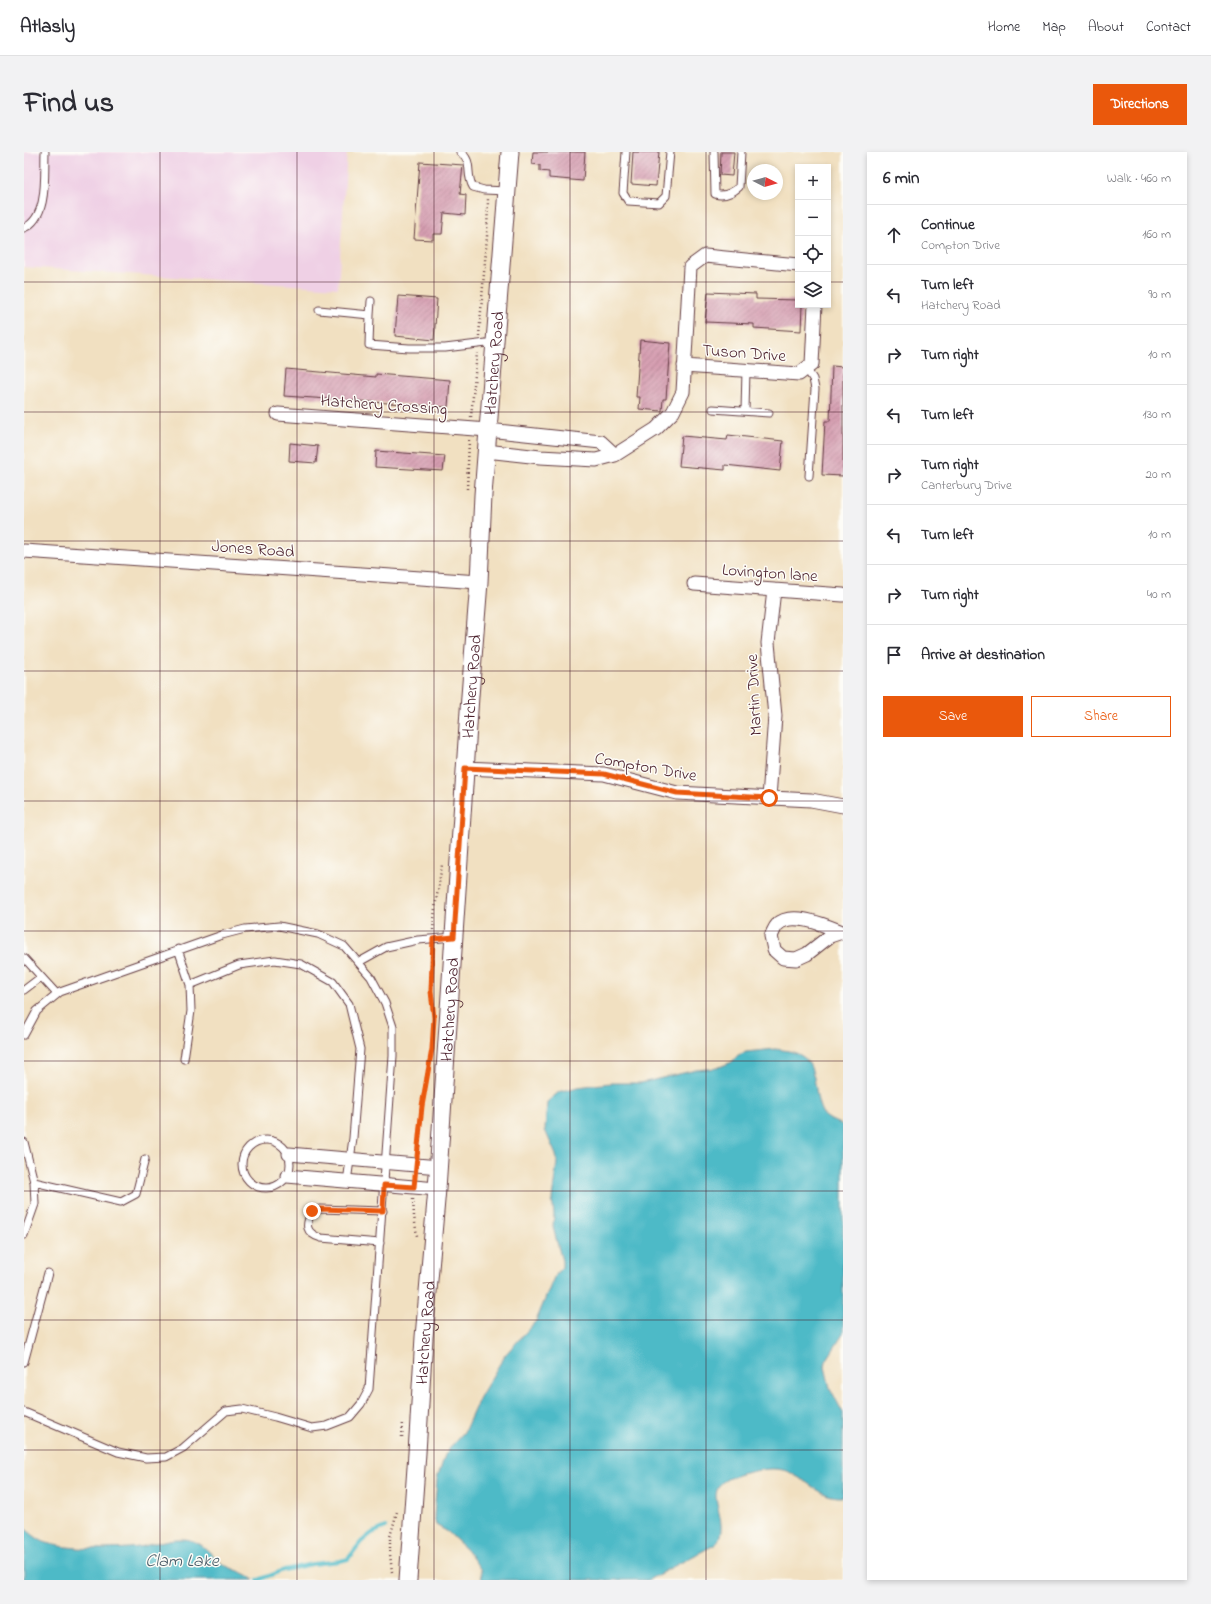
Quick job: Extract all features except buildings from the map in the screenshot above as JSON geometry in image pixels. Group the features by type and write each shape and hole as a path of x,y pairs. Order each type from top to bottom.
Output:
{"street":[{"name":"Hatchery Road","path":"400,1577 417,1453 424,1337 439,1166 465,768 479,582 486,451 510,152"},
{"name":"Tuson Drive","path":"486,451 540,458 596,460 615,455 656,429 673,412 683,392 690,267 705,256 795,265"},
{"name":"Tuson Drive","path":"684,366 798,374 812,364 816,308"},
{"name":"Hatchery Crossing","path":"278,414 488,430"},
{"path":"488,430 601,442 615,455"},
{"name":"Jones Road","path":"24,551 479,582"},
{"name":"Lovington lane","path":"694,584 843,595"},
{"name":"Martin Drive","path":"769,798 775,716 768,643 774,590"},
{"name":"Compton Drive","path":"465,768 604,774 677,793 811,800 843,806"},
{"path":"803,919 822,924 843,933 830,936 807,954 796,958 782,958 774,950 771,936 777,924 789,920 803,919"},
{"path":"289,1154 386,1163 439,1166"},
{"path":"287,1176 384,1185 437,1188"}],"lane":[{"path":"24,228 30,225 38,215 43,197 45,152"},
{"path":"460,152 466,156 469,162 470,181 473,187 488,190 508,191"},
{"path":"626,152 623,193 628,201 659,203 666,196 670,152"},
{"path":"714,152 715,194 720,196 732,193 739,187 741,152"},
{"path":"371,301 368,345 409,348 445,348 495,342"},
{"path":"318,310 370,315"},
{"path":"806,368 813,379 815,389 809,476"},
{"path":"745,411 746,370"},
{"path":"713,409 769,413"},
{"path":"24,1034 37,1011 60,992 178,950 245,929 279,926 318,934 344,946 371,977 385,1002 393,1027 393,1056 383,1211 369,1389 361,1404 350,1417 327,1426 312,1428 242,1409 226,1411 183,1448 166,1457 146,1458 118,1452 24,1412"},
{"path":"359,962 386,947 418,940 454,937"},
{"path":"178,950 190,985 191,1011 184,1059"},
{"path":"24,958 57,994"},
{"path":"190,985 239,965 275,960 301,964 333,982 349,1004 360,1049 353,1138 347,1182"},
{"path":"24,990 41,977"},
{"path":"264,1140 274,1141 283,1146 289,1154 290,1166 287,1176 279,1184 269,1188 259,1186 249,1181 244,1172 243,1161 246,1151 254,1143 264,1140"},
{"path":"24,1142 34,1182 35,1204 24,1235"},
{"path":"34,1182 121,1202 136,1194 145,1159"},
{"path":"380,1243 321,1238 312,1235 307,1228 308,1219 312,1211 320,1209 383,1211"},
{"path":"24,1362 48,1273"}],"path":[{"path":"467,490 470,429 487,236 488,190"},
{"path":"434,1018 431,991 433,939 435,908 444,858"},
{"path":"417,1165 422,1106 429,1063"},
{"path":"414,1187 414,1216 417,1240"},
{"path":"402,1438 403,1416"},
{"path":"398,1506 390,1536 390,1554 400,1577"}],"shaded area":[{"path":"24,152 347,152 338,288 24,267"}],"water":[{"path":"775,1049 800,1055 806,1060 813,1074 820,1109 824,1115 843,1125 843,1334 826,1361 825,1367 830,1388 843,1413 843,1497 836,1497 823,1493 786,1470 767,1469 741,1474 725,1480 718,1488 716,1500 721,1521 721,1529 720,1536 716,1544 648,1580 482,1580 481,1570 467,1550 448,1532 436,1525 434,1516 437,1479 445,1455 464,1432 480,1397 505,1355 536,1321 555,1275 562,1267 562,1261 553,1227 554,1214 552,1199 557,1162 556,1155 545,1130 547,1102 559,1092 578,1087 610,1083 641,1083 696,1070 717,1068 732,1062 738,1055 746,1052"},
{"name":"Clam Lake","path":"24,1528 44,1542 79,1548 129,1548 172,1539 186,1539 198,1543 224,1565 245,1574 254,1580 24,1580"}],"waterway":[{"path":"258,1580 284,1570 348,1559 361,1542 372,1533 386,1527"}],"route":[{"path":"312,1211 320,1209 383,1211 384,1185 414,1187 422,1106 432,1049 434,1018 431,991 433,939 454,937 465,768 604,774 677,793 769,798"}]}
